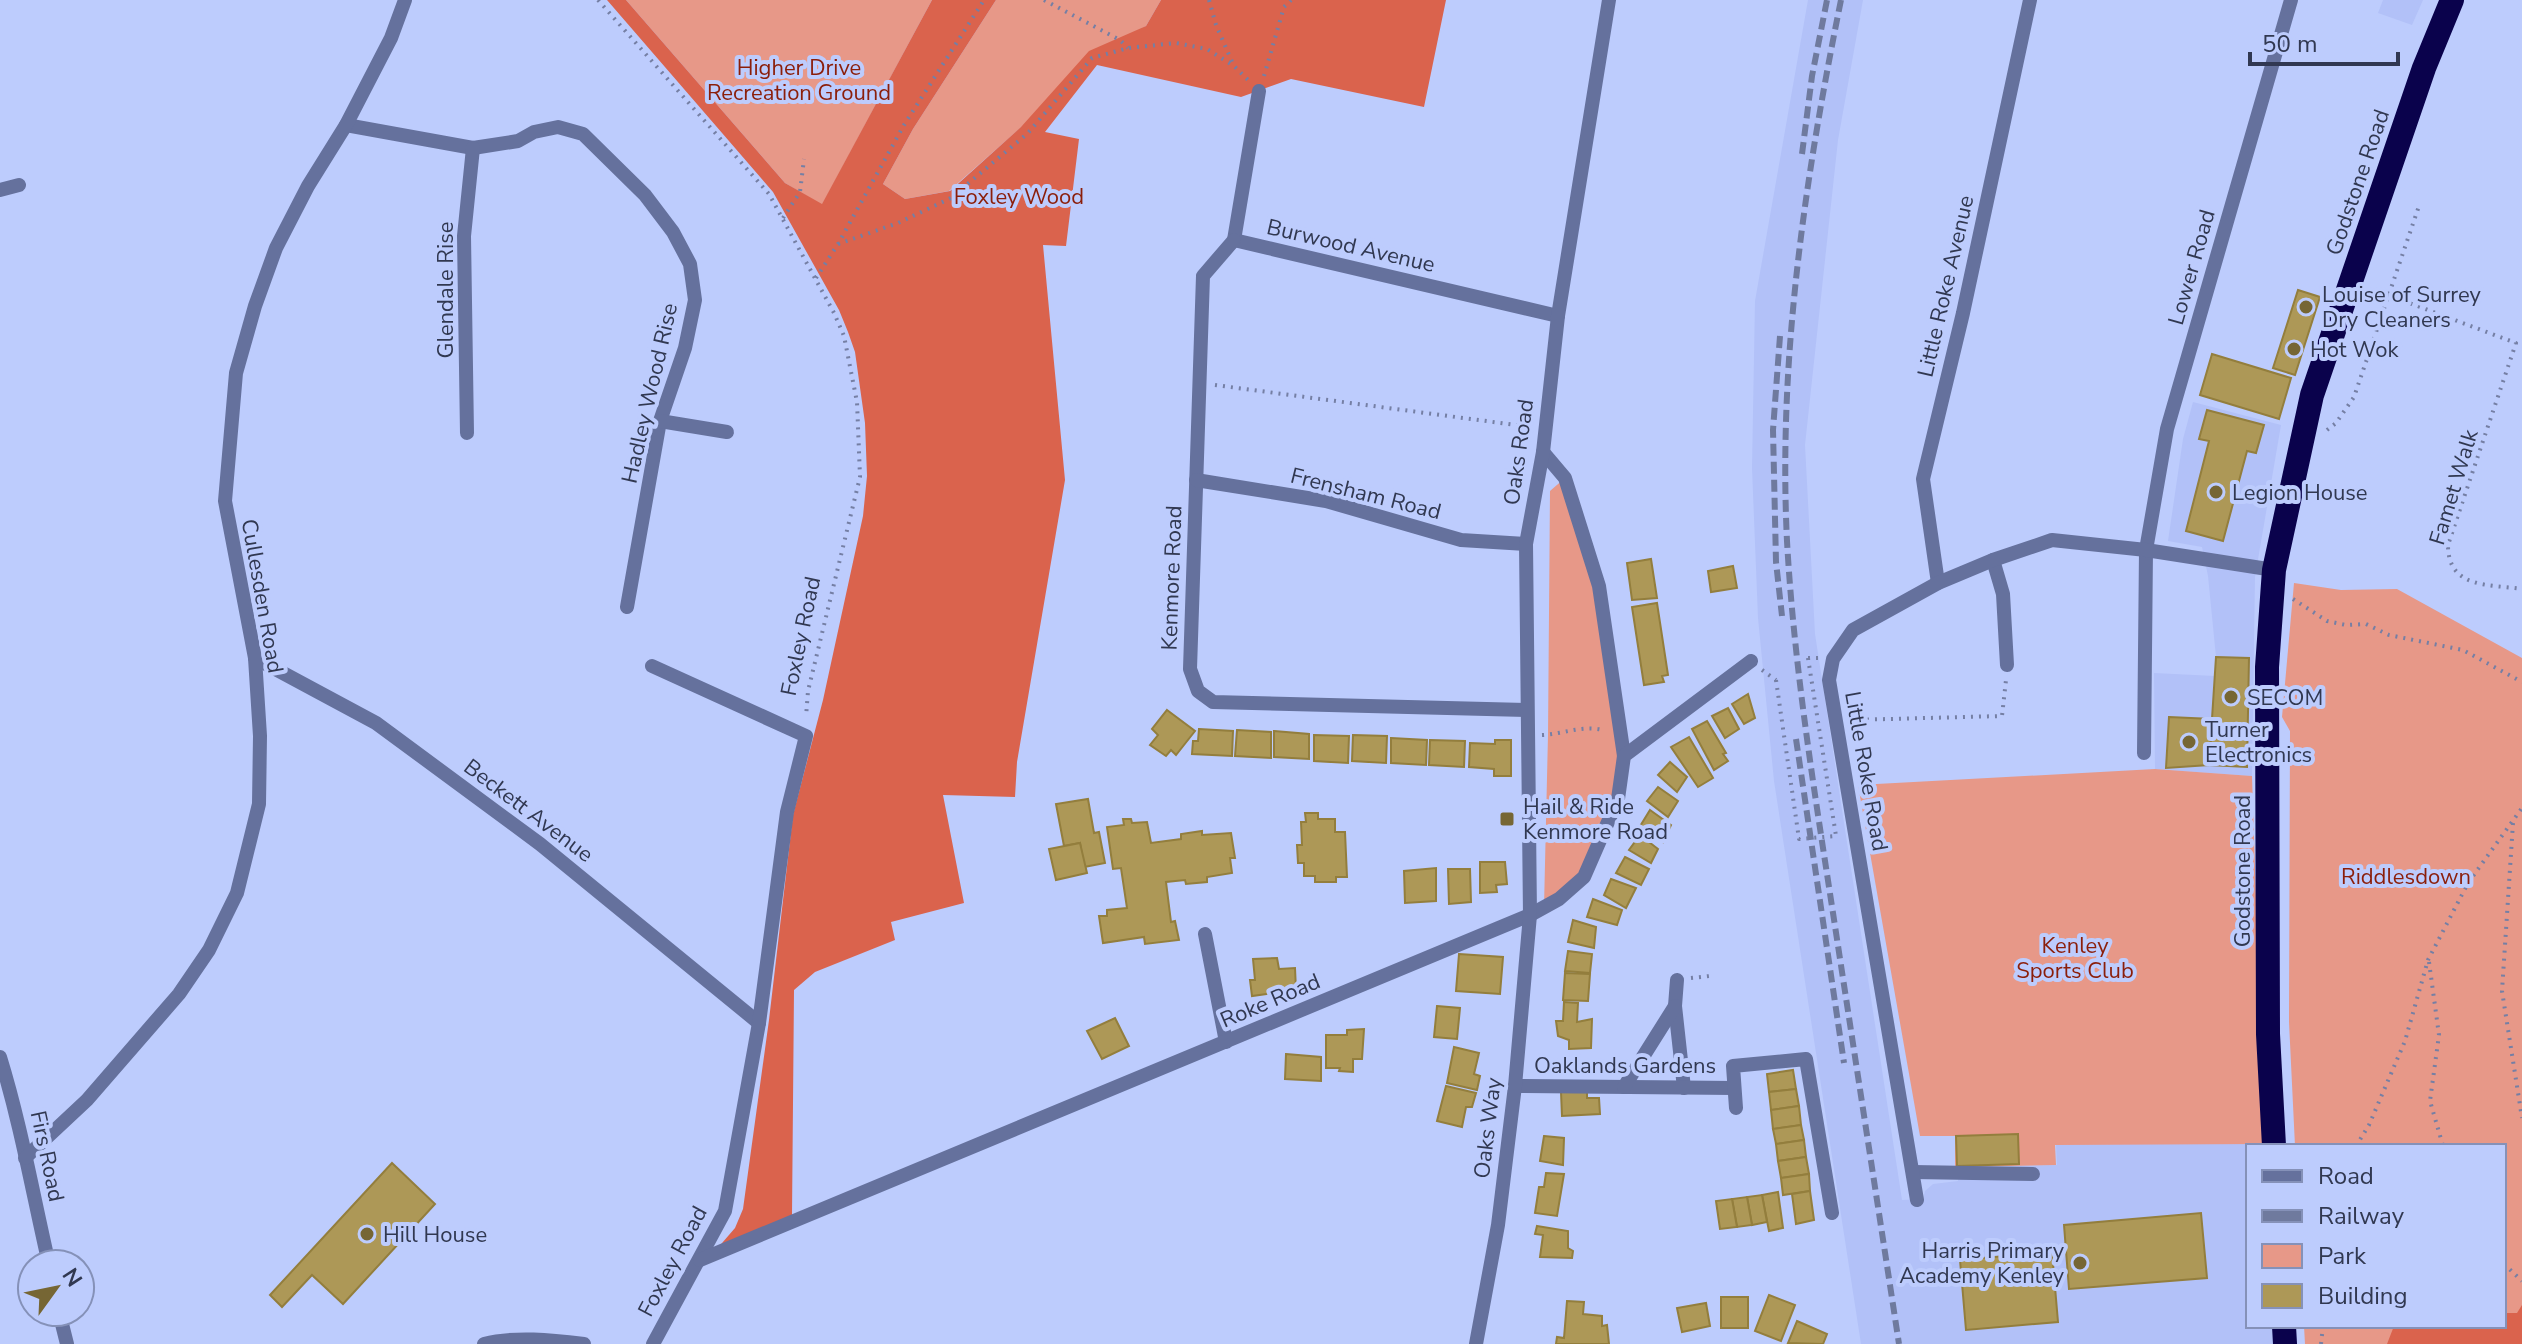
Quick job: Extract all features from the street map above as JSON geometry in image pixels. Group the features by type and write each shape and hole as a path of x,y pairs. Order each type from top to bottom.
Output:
{"highway":[{"name":"Godstone Road","path":"2274,1144 2268,1034 2267,683 2274,576 2299,450 2317,380 2424,68 2452,0"}],"street":[{"name":"Cullesden Road","path":"25,1158 87,1100 179,994 209,950 237,893 259,804 260,736 255,658 225,501 236,373 276,248 308,186 346,125 391,38 405,0"},
{"name":"Oaks Road","path":"1530,915 1526,544 1543,452 1558,316 1609,0"},
{"name":"Little Roke Avenue","path":"1938,583 1923,479 1963,313 2030,0"},
{"name":"Lower Road","path":"2144,753 2146,550 2167,429 2291,0"},
{"name":"Burwood Avenue","path":"1259,91 1234,240 1558,316"},
{"name":"Hadley Wood Rise","path":"346,125 473,148 518,141 534,132 558,127 583,134 645,195 673,232 690,264 695,300 685,348 660,421 627,607"},
{"name":"Glendale Rise","path":"467,433 464,236 473,148"},
{"path":"0,190 19,185"},
{"name":"Kenmore Road","path":"1234,240 1203,276 1190,669 1198,691 1213,702 1527,710"},
{"path":"660,421 727,432"},
{"name":"Roke Road","path":"700,1260 1530,915 1559,899 1584,877 1618,799 1624,756 1599,586 1565,478 1543,452"},
{"name":"Frensham Road","path":"1196,480 1326,501 1461,540 1526,544"},
{"name":"Little Roke Road","path":"1917,1200 1829,680 1833,659 1853,630 1938,583 2052,540 2146,550 2274,576"},
{"path":"1993,560 2003,594 2007,665"},
{"name":"Beckett Avenue","path":"255,658 376,723 540,844 759,1023"},
{"path":"1624,756 1751,661"},
{"path":"652,666 806,736"},
{"name":"Foxley Road","path":"653,1344 725,1211 759,1023 787,812 806,736"},
{"name":"Oaks Way","path":"1476,1344 1498,1225 1515,1086 1530,915"},
{"path":"1205,934 1226,1042"},
{"path":"1677,980 1675,1006 1684,1088"},
{"path":"1624,1087 1675,1006"},
{"name":"Firs Road","path":"0,1057 17,1112 45,1248"},
{"name":"Oaklands Gardens","path":"1736,1108 1733,1066 1806,1059 1832,1213"},
{"name":"Oaklands Gardens","path":"1515,1086 1734,1088"},
{"path":"1913,1172 2033,1174"},
{"path":"484,1344 557,1340 584,1344"}],"path":[{"name":"Foxley Road","path":"598,0 769,194 834,313 849,357 857,402 860,477 808,691 806,736"},
{"path":"815,278 820,275 904,125 984,0"},
{"path":"1044,0 1120,40 1128,48"},
{"path":"838,244 898,223 951,198 1028,133 1092,58 1128,48 1176,43 1207,49 1234,66 1209,0"},
{"path":"1259,91 1284,0"},
{"path":"1284,7 1291,0"},
{"path":"783,218 800,192 804,159"},
{"path":"2299,450 2336,423 2354,397 2420,203"},
{"name":"Famet Walk","path":"2388,295 2516,343 2448,545 2448,559 2460,577 2471,582 2522,589"},
{"path":"1199,383 1545,429"},
{"path":"2274,576 2309,610 2327,621 2346,625 2366,624 2389,635 2463,650 2522,682"},
{"path":"1776,680 1799,839 1836,836 1808,658"},
{"path":"1868,719 2002,716 2007,665"},
{"path":"1548,735 1587,727"},
{"path":"2357,1144 2369,1125 2405,1041 2428,960 2468,883 2522,808"},
{"path":"2513,821 2502,991 2522,1118"},
{"path":"2428,960 2439,1035 2430,1101 2442,1144"},
{"path":"2506,1266 2522,1281"}],"shaded area":[{"path":"1808,0 1863,0 1838,140 1805,445 1815,634 1902,1200 1923,1199 1925,1191 1933,1184 1958,1181 1959,1168 2057,1165 2056,1144 2246,1144 2246,1328 2272,1328 2273,1344 1861,1344 1774,781 1758,618 1752,468 1755,301"},
{"path":"2383,0 2423,0 2412,25 2378,13"},
{"path":"2193,402 2281,425 2255,577 2252,776 2155,769 2154,673 2215,676 2208,576 2202,547 2168,541 2183,439"}],"green space":[{"name":"Foxley Wood","path":"607,0 626,0 785,183 822,204 932,0 996,0 913,129 883,184 905,199 950,191 1021,127 1089,51 1146,26 1161,0 1446,0 1424,107 1291,79 1241,97 1097,65 1045,132 1079,139 1066,246 1043,245 1065,480 1017,762 1015,797 943,795 964,903 891,922 895,940 815,972 794,990 792,1216 716,1250 735,1228 743,1209 793,815 823,700 863,516 867,476 865,423 855,352 848,332 839,310 773,192"},
{"name":"Higher Drive Recreation Ground","path":"626,0 932,0 822,205 785,183"},
{"path":"996,0 1161,0 1146,26 1120,40 949,191 905,199 883,184 913,129"},
{"path":"1565,478 1599,586 1624,756 1618,799 1584,877 1544,907 1550,491"},
{"name":"Riddlesdown","path":"2294,583 2341,590 2397,589 2522,658 2522,1344 2305,1344 2304,1328 2506,1328 2506,1144 2295,1144 2289,1022 2290,731 2282,717"},
{"name":"Kenley Sports Club","path":"2155,769 2252,776 2264,1144 2055,1145 2056,1165 1955,1167 1955,1136 1920,1136 1858,785"},
{"path":"2522,1305 2522,1344 2387,1344 2393,1328 2506,1328 2506,1313 2517,1313"}],"building":[{"path":"2298,290 2320,297 2295,375 2273,368"},
{"path":"2212,354 2291,378 2279,419 2200,395"},
{"name":"Legion House","path":"2207,410 2264,425 2256,453 2247,451 2223,541 2186,531 2209,441 2199,439"},
{"path":"1651,559 1657,598 1632,600 1627,563"},
{"path":"1733,566 1737,588 1711,592 1708,571"},
{"path":"1657,603 1668,675 1662,676 1664,682 1644,685 1632,607"},
{"name":"SECOM","path":"2216,657 2249,658 2247,767 2209,765"},
{"path":"1748,694 1755,718 1744,724 1732,704"},
{"path":"1728,708 1739,729 1725,738 1712,716"},
{"path":"1167,710 1195,731 1176,755 1171,750 1166,756 1150,745 1158,735 1152,729"},
{"name":"Turner Electronics","path":"2169,717 2212,719 2209,765 2166,768"},
{"path":"1707,721 1728,761 1714,770 1692,729"},
{"path":"1199,729 1233,731 1232,756 1192,754 1193,741 1198,741"},
{"path":"1237,730 1271,732 1271,758 1235,756"},
{"path":"1274,731 1309,734 1309,759 1274,757"},
{"path":"1314,735 1349,736 1348,763 1314,761"},
{"path":"1353,735 1387,736 1386,763 1352,761"},
{"path":"1689,737 1713,778 1698,787 1671,747"},
{"path":"1391,738 1427,740 1426,765 1391,763"},
{"path":"1430,740 1465,741 1464,767 1429,765"},
{"path":"1495,740 1511,740 1511,776 1494,776 1494,769 1469,767 1470,743 1495,744"},
{"path":"1670,762 1687,777 1677,792 1658,775"},
{"path":"1658,787 1678,801 1668,817 1647,801"},
{"path":"1088,799 1094,833 1099,832 1105,863 1084,867 1080,843 1064,846 1056,804"},
{"path":"1650,810 1671,825 1663,842 1639,828"},
{"path":"1305,813 1318,813 1318,819 1335,819 1335,832 1345,832 1347,877 1336,877 1336,882 1315,882 1315,876 1304,876 1304,863 1298,863 1297,845 1302,845 1301,822 1306,822"},
{"path":"1123,819 1131,819 1132,823 1147,822 1151,843 1181,839 1181,834 1202,831 1202,835 1231,833 1235,858 1230,858 1232,873 1207,877 1207,882 1166,882 1171,922 1175,921 1179,940 1145,944 1144,937 1103,943 1099,916 1107,916 1107,910 1127,908 1121,868 1113,869 1107,827 1124,825"},
{"path":"1640,835 1658,849 1651,863 1629,850"},
{"path":"1080,843 1087,873 1056,880 1049,849"},
{"path":"1625,857 1649,869 1641,885 1616,873"},
{"path":"1480,862 1505,862 1507,884 1496,885 1497,892 1480,893"},
{"path":"1436,868 1436,901 1405,903 1404,871"},
{"path":"1448,869 1470,869 1471,902 1449,904"},
{"path":"1611,879 1636,888 1626,908 1604,895"},
{"path":"1593,899 1622,910 1617,925 1587,917"},
{"path":"1573,920 1596,927 1594,948 1568,942"},
{"path":"1568,951 1592,954 1590,973 1565,971"},
{"path":"1459,954 1503,957 1500,994 1456,991"},
{"path":"1277,958 1279,969 1295,968 1296,990 1252,996 1250,980 1255,980 1253,959"},
{"path":"1565,973 1590,974 1588,1001 1563,1000"},
{"path":"1564,1002 1578,1003 1577,1022 1592,1019 1591,1048 1569,1049 1569,1040 1558,1036 1556,1021 1563,1021"},
{"path":"1437,1006 1460,1008 1457,1039 1434,1037"},
{"path":"1115,1018 1129,1046 1102,1059 1087,1031"},
{"path":"1364,1029 1362,1059 1353,1059 1353,1072 1326,1068 1326,1035 1347,1035 1347,1030"},
{"path":"1454,1047 1479,1053 1474,1074 1480,1076 1477,1090 1447,1083"},
{"path":"1286,1054 1321,1057 1321,1081 1285,1079"},
{"path":"1793,1070 1796,1089 1769,1092 1767,1074"},
{"path":"1446,1086 1476,1093 1472,1107 1466,1107 1462,1127 1437,1121"},
{"path":"1796,1089 1799,1106 1771,1110 1769,1092"},
{"path":"1587,1090 1587,1098 1599,1098 1600,1114 1562,1116 1561,1092"},
{"path":"1799,1106 1801,1125 1773,1129 1771,1110"},
{"path":"1801,1125 1804,1140 1776,1144 1773,1129"},
{"path":"2018,1134 2019,1164 1957,1166 1956,1136"},
{"path":"1544,1136 1564,1138 1563,1165 1540,1161"},
{"path":"1804,1140 1806,1157 1778,1161 1776,1144"},
{"path":"1806,1157 1809,1174 1781,1178 1778,1161"},
{"name":"Hill House","path":"392,1163 435,1204 343,1304 312,1275 282,1307 270,1295"},
{"path":"1546,1173 1564,1174 1557,1216 1535,1213 1539,1187 1544,1187"},
{"path":"1809,1174 1810,1191 1783,1195 1781,1178"},
{"path":"1810,1191 1814,1220 1796,1224 1792,1194"},
{"path":"1778,1192 1783,1228 1769,1231 1762,1195"},
{"path":"1762,1195 1767,1222 1752,1225 1747,1197"},
{"path":"1747,1197 1752,1225 1737,1227 1732,1199"},
{"path":"1732,1199 1737,1227 1720,1229 1716,1201"},
{"path":"2201,1213 2207,1278 2069,1289 2064,1225"},
{"path":"1537,1226 1568,1231 1568,1248 1573,1251 1572,1258 1540,1257 1543,1235 1535,1234"},
{"path":"2052,1252 2058,1322 1966,1330 1960,1260"},
{"path":"1769,1295 1795,1305 1781,1341 1755,1331"},
{"path":"1721,1297 1748,1297 1748,1328 1721,1328"},
{"path":"1567,1301 1584,1302 1583,1314 1602,1316 1602,1326 1607,1325 1609,1344 1556,1344 1557,1337 1564,1338"},
{"path":"1706,1303 1710,1326 1682,1332 1677,1308"},
{"path":"1797,1321 1827,1334 1823,1344 1788,1343"}],"railway":[{"path":"1802,154 1812,76 1827,0"},
{"path":"1841,0 1816,134 1797,269 1787,405 1787,541 1794,634 1812,774 1899,1344"},
{"path":"1780,336 1773,430 1776,562 1782,616"},
{"path":"1796,739 1844,1063"}],"place":[{"name":"Louise of Surrey Dry Cleaners","path":"2306,307"},
{"name":"Hot Wok","path":"2294,349"},
{"name":"Legion House","path":"2216,492"},
{"name":"SECOM","path":"2231,697"},
{"name":"Turner Electronics","path":"2189,742"},
{"name":"Hail & Ride Kenmore Road","path":"1507,819"},
{"name":"Hill House","path":"367,1234"},
{"name":"Harris Primary Academy Kenley","path":"2080,1263"}]}
